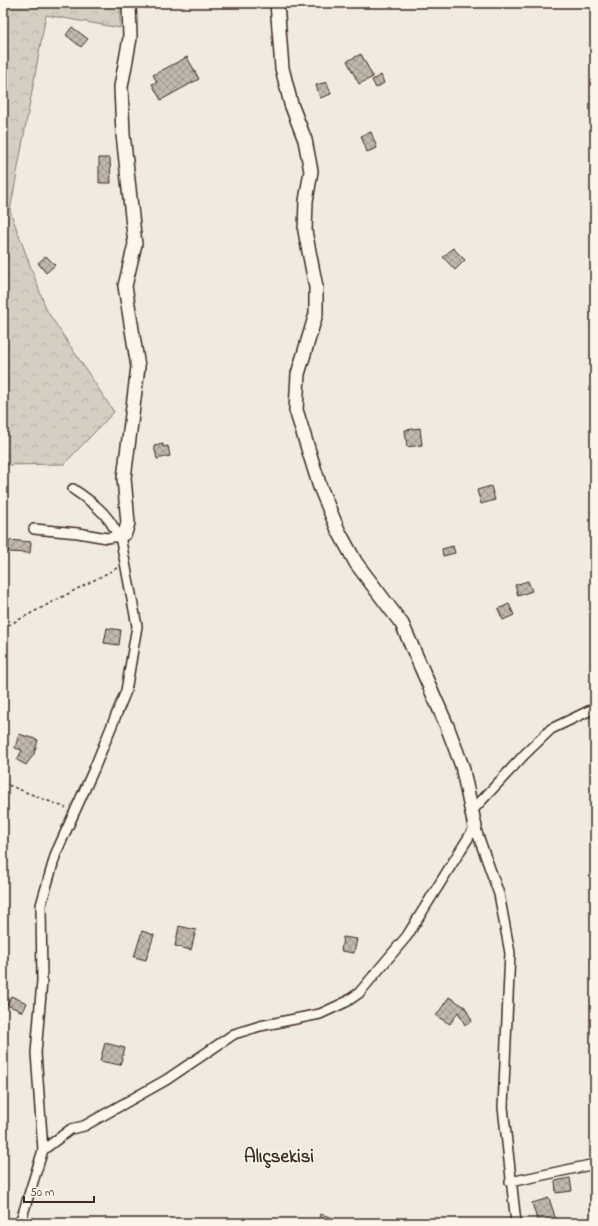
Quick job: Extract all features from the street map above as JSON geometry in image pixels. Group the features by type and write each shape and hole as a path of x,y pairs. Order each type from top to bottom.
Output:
{"street":[{"path":"34,529 78,533 107,538 126,533 128,523 124,478 138,367 125,286 135,244 123,134 120,88 130,38 129,3"},
{"path":"277,3 282,68 291,104 305,140 311,171 306,201 305,231 316,287 316,314 298,374 296,410 320,486 338,530 356,563 402,624 447,726 462,766 475,827 499,894 510,953 503,1107 510,1182 516,1223"},
{"path":"20,1223 43,1150 36,1053 42,981 41,905 56,853 126,691 137,626 119,536 98,506 73,489"},
{"path":"471,812 525,754 551,729 595,708"},
{"path":"43,1150 71,1130 84,1126 166,1080 234,1034 260,1026 320,1014 346,1002 359,993 407,936 475,827"},
{"path":"510,1182 594,1166"}],"path":[{"path":"3,628 124,564"},
{"path":"3,783 74,811"}],"green space":[{"path":"3,3 120,3 120,28 46,15 10,211 47,311 114,412 64,464 3,465"}],"building":[{"path":"72,27 88,39 81,47 66,35"},
{"path":"361,54 373,77 359,84 347,61"},
{"path":"187,57 199,79 161,100 152,84 157,82 153,75"},
{"path":"381,75 384,83 376,88 372,80"},
{"path":"327,82 331,94 320,98 316,85"},
{"path":"371,132 377,148 367,152 361,136"},
{"path":"99,158 110,158 111,183 99,183"},
{"path":"453,248 465,260 455,270 443,257"},
{"path":"46,256 55,265 46,273 38,263"},
{"path":"420,428 422,445 407,447 405,430"},
{"path":"163,444 163,447 168,446 170,456 157,459 154,446"},
{"path":"491,486 495,500 481,504 477,490"},
{"path":"9,540 31,542 30,553 8,552"},
{"path":"453,546 455,553 443,556 442,549"},
{"path":"528,581 532,591 518,596 515,585"},
{"path":"509,604 514,615 503,620 498,609"},
{"path":"107,628 121,630 119,645 104,643"},
{"path":"19,734 38,740 34,754 26,765 17,760 22,750 15,748"},
{"path":"179,926 196,930 191,950 175,946"},
{"path":"142,931 154,935 146,960 134,957"},
{"path":"343,937 357,939 354,953 341,951"},
{"path":"11,996 27,1003 23,1012 7,1005"},
{"path":"449,997 465,1007 472,1021 465,1025 458,1012 450,1024 436,1016"},
{"path":"105,1043 125,1048 120,1065 100,1061"},
{"path":"570,1178 572,1191 556,1193 555,1181"},
{"path":"549,1198 557,1223 538,1223 532,1203"},
{"path":"320,1214 344,1221 343,1223 318,1222"}],"district":[{"name":"Alıçsekisi","path":"279,1157"}]}
